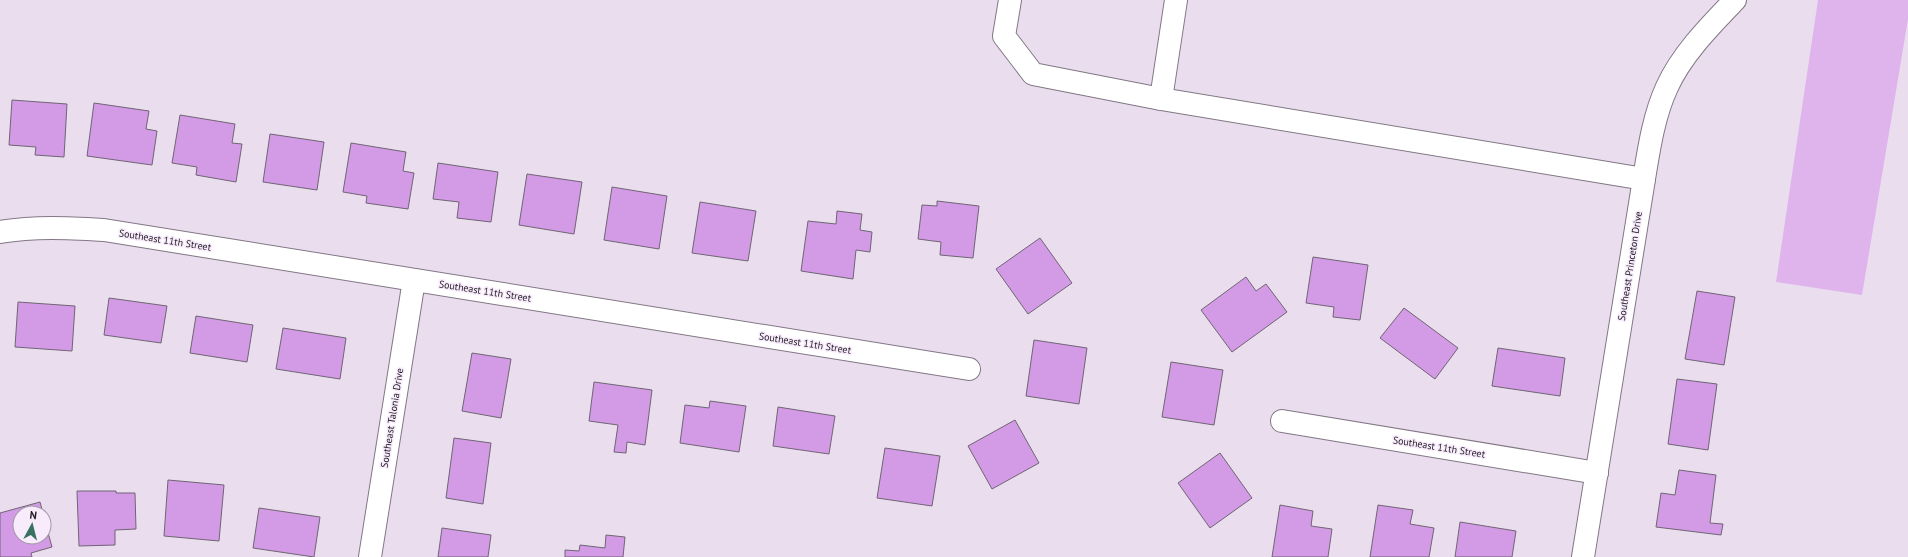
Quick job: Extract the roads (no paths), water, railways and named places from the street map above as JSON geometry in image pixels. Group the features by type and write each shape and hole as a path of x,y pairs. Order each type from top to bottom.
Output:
{"street":[{"path":"1010,0 1004,36 1033,74 1161,99 1644,179"},
{"path":"1161,99 1176,0"},
{"name":"Southeast Princeton Drive","path":"1583,557 1654,123 1667,86 1690,50 1735,0"},
{"name":"Southeast 11th Street","path":"0,232 18,229 59,227 104,230 969,369"},
{"name":"Southeast Talonia Drive","path":"370,557 414,280"},
{"name":"Southeast 11th Street","path":"1282,421 1597,473"}]}
